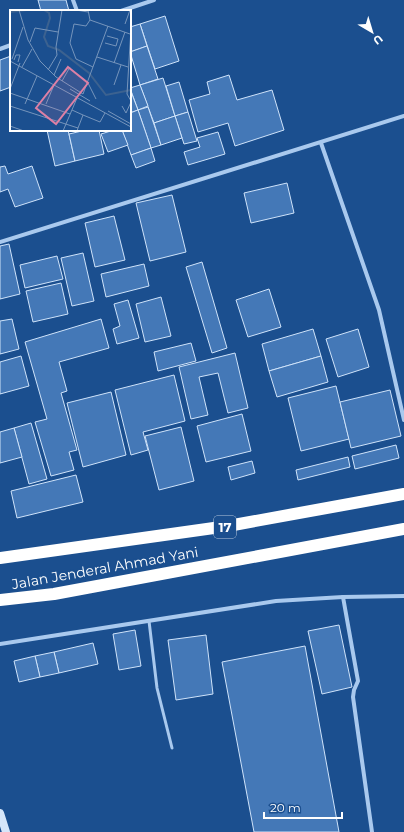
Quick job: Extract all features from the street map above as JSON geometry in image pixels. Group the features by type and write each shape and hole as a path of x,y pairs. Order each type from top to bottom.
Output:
{"highway":[{"name":"Jalan Jenderal Ahmad Yani","path":"0,558 228,526 404,494"},
{"name":"Jalan Jenderal Ahmad Yani","path":"0,600 54,594 404,529"}],"street":[{"path":"73,0 77,10"},
{"path":"124,10 154,0"},
{"path":"0,49 10,45"},
{"path":"0,242 404,116"},
{"path":"321,143 378,310 404,420"},
{"path":"0,644 276,601 343,597 404,596"},
{"path":"343,597 358,681 353,697 372,832"},
{"path":"0,813 6,832"}],"lane":[{"path":"149,621 157,688 172,748"}],"building":[{"path":"38,0 66,0 69,10 41,10"},
{"path":"165,16 179,61 155,69 140,24"},
{"path":"140,24 147,46 131,52 131,27"},
{"path":"147,46 158,79 140,85 131,52"},
{"path":"10,56 10,87 0,91 0,60"},
{"path":"229,75 237,100 272,90 284,130 235,146 228,123 198,132 189,100 210,94 207,82"},
{"path":"163,78 175,116 154,123 140,85"},
{"path":"179,82 188,112 175,116 166,86"},
{"path":"140,85 148,106 138,110 131,88"},
{"path":"131,92 138,110 131,113"},
{"path":"148,107 161,145 151,148 138,110"},
{"path":"138,110 151,148 131,155 122,131 131,131 131,113"},
{"path":"188,112 197,141 184,144 175,116"},
{"path":"175,116 182,138 161,145 154,123"},
{"path":"47,131 68,131 75,161 55,166"},
{"path":"82,131 99,131 104,154 75,161 69,134"},
{"path":"111,131 122,131 128,145 108,152 101,134"},
{"path":"218,132 225,154 188,165 184,152 200,147 197,138"},
{"path":"151,148 155,161 136,168 131,155"},
{"path":"5,166 8,174 32,166 43,198 15,207 8,189 0,192 0,167"},
{"path":"287,183 294,213 251,223 244,193"},
{"path":"172,195 186,252 150,261 136,203"},
{"path":"114,216 125,260 95,267 85,223"},
{"path":"9,244 20,294 0,299 0,246"},
{"path":"83,253 94,301 72,306 61,258"},
{"path":"57,256 63,279 25,288 20,265"},
{"path":"202,262 227,348 212,353 186,267"},
{"path":"144,264 149,286 106,297 101,274"},
{"path":"61,283 68,314 33,322 26,291"},
{"path":"269,289 281,327 248,337 236,300"},
{"path":"161,297 171,336 145,342 136,304"},
{"path":"128,300 139,338 117,344 113,329 120,326 114,304"},
{"path":"12,319 19,349 0,354 0,321"},
{"path":"101,319 109,348 59,362 67,391 61,393 77,450 69,452 74,470 51,476 35,422 47,419 25,342"},
{"path":"313,329 321,356 269,371 262,344"},
{"path":"358,329 369,367 338,377 326,339"},
{"path":"191,343 196,361 158,371 154,352"},
{"path":"235,353 248,408 228,413 218,373 199,377 208,415 191,419 179,367"},
{"path":"21,356 29,386 0,394 0,362"},
{"path":"321,356 328,382 277,397 269,371"},
{"path":"174,375 185,421 143,432 148,450 131,455 115,390"},
{"path":"336,386 349,439 301,451 288,398"},
{"path":"390,390 401,436 351,448 340,402"},
{"path":"111,392 126,455 83,467 67,403"},
{"path":"242,414 251,451 206,462 197,426"},
{"path":"31,423 47,479 29,484 14,428"},
{"path":"181,427 194,481 159,490 145,436"},
{"path":"14,428 22,457 0,463 0,432"},
{"path":"396,445 399,458 355,469 352,456"},
{"path":"348,457 350,467 298,480 296,470"},
{"path":"252,461 255,473 231,480 228,467"},
{"path":"76,475 83,502 17,518 11,491"},
{"path":"339,625 352,687 322,694 308,631"},
{"path":"135,630 141,666 119,670 113,634"},
{"path":"206,635 213,694 176,700 168,640"},
{"path":"93,643 98,664 59,673 54,652"},
{"path":"305,646 339,832 254,832 222,662"},
{"path":"54,652 59,673 40,677 35,656"},
{"path":"35,656 40,677 19,682 14,661"}]}
